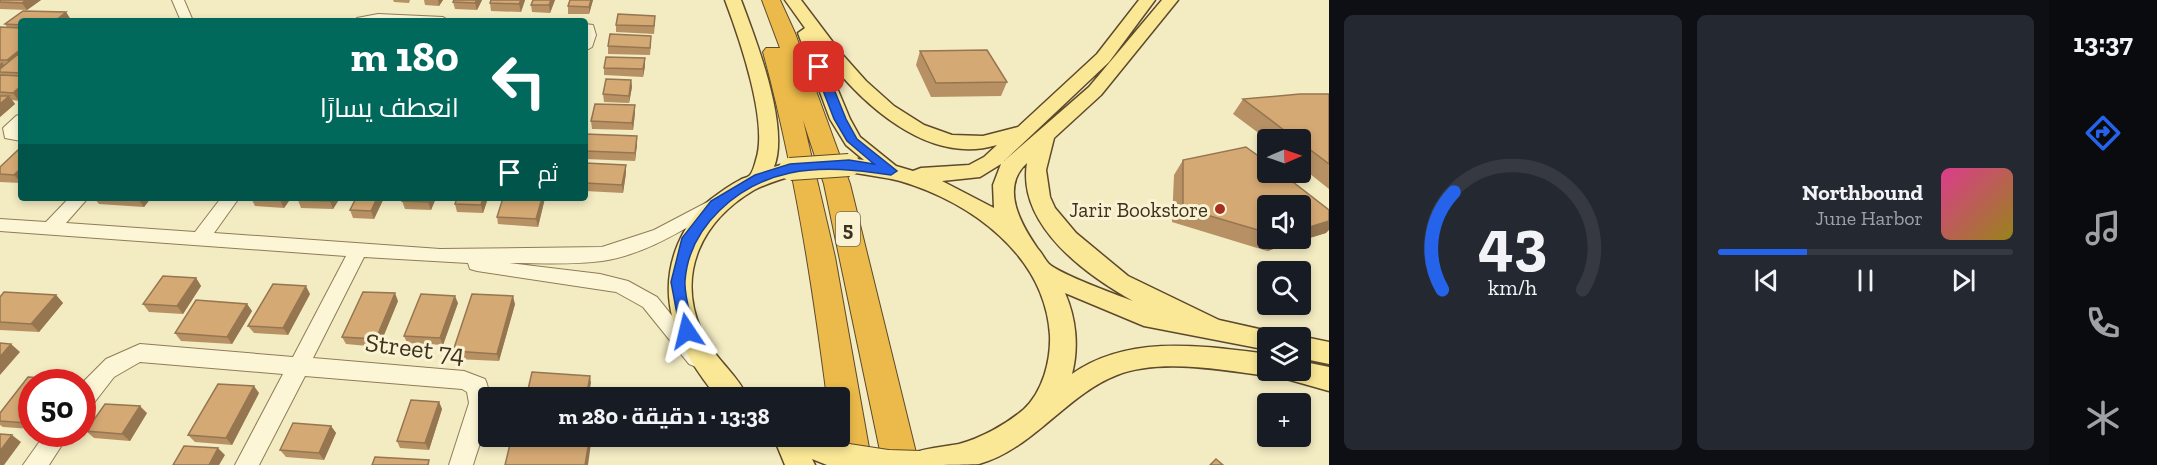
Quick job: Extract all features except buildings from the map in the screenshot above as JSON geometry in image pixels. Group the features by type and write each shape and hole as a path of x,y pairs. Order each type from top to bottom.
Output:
{"highway":[{"name":"5","path":"756,0 800,146 823,260 845,460"},
{"name":"5","path":"771,0 785,33 837,184 910,464"}],"main road":[{"path":"733,0 747,40 766,114 768,154 759,178"},
{"path":"793,0 829,50 866,92 885,109 919,131 944,139 988,141 1037,130"},
{"path":"793,0 840,119 853,141 899,173 951,192 990,216 1024,247"},
{"path":"1036,415 1058,382 1065,344 1059,307 1042,271 1010,223 1003,200 1003,180 1037,130 1103,58 1148,0"},
{"path":"723,387 717,381 687,331 678,282 689,238 715,204 759,178 790,169 849,165 899,173 939,176 973,172 1095,91 1170,0"},
{"path":"1037,130 1038,157 1035,184 1045,210 1072,244 1120,282 1211,328"},
{"path":"1042,271 1091,295 1144,316 1257,338"},
{"path":"1311,349 1329,353"},
{"path":"815,447 845,460 888,464 910,464 991,455 1036,415 1100,370 1127,362 1162,356 1257,364"},
{"path":"1311,375 1329,379"},
{"path":"793,447 800,465"}],"street":[{"path":"177,0 186,18"},
{"path":"18,122 11,128 11,135 18,136"},
{"path":"51,228 76,201"},
{"path":"200,239 228,201"},
{"path":"0,225 440,256 602,254 641,243 676,227 715,204"},
{"path":"247,465 359,250"},
{"path":"440,256 519,272 600,281 638,294 663,316 677,337 717,381"},
{"name":"Street 74","path":"96,382 104,371 119,360 140,353 464,380 477,386 480,403 461,465"},
{"path":"35,465 48,447"}],"place":[{"name":"Jarir Bookstore","path":"1220,209"}],"route":[{"path":"687,331 678,282 689,238 715,204 759,178 790,169 849,165 891,171 853,141 840,119 819,67"}]}
